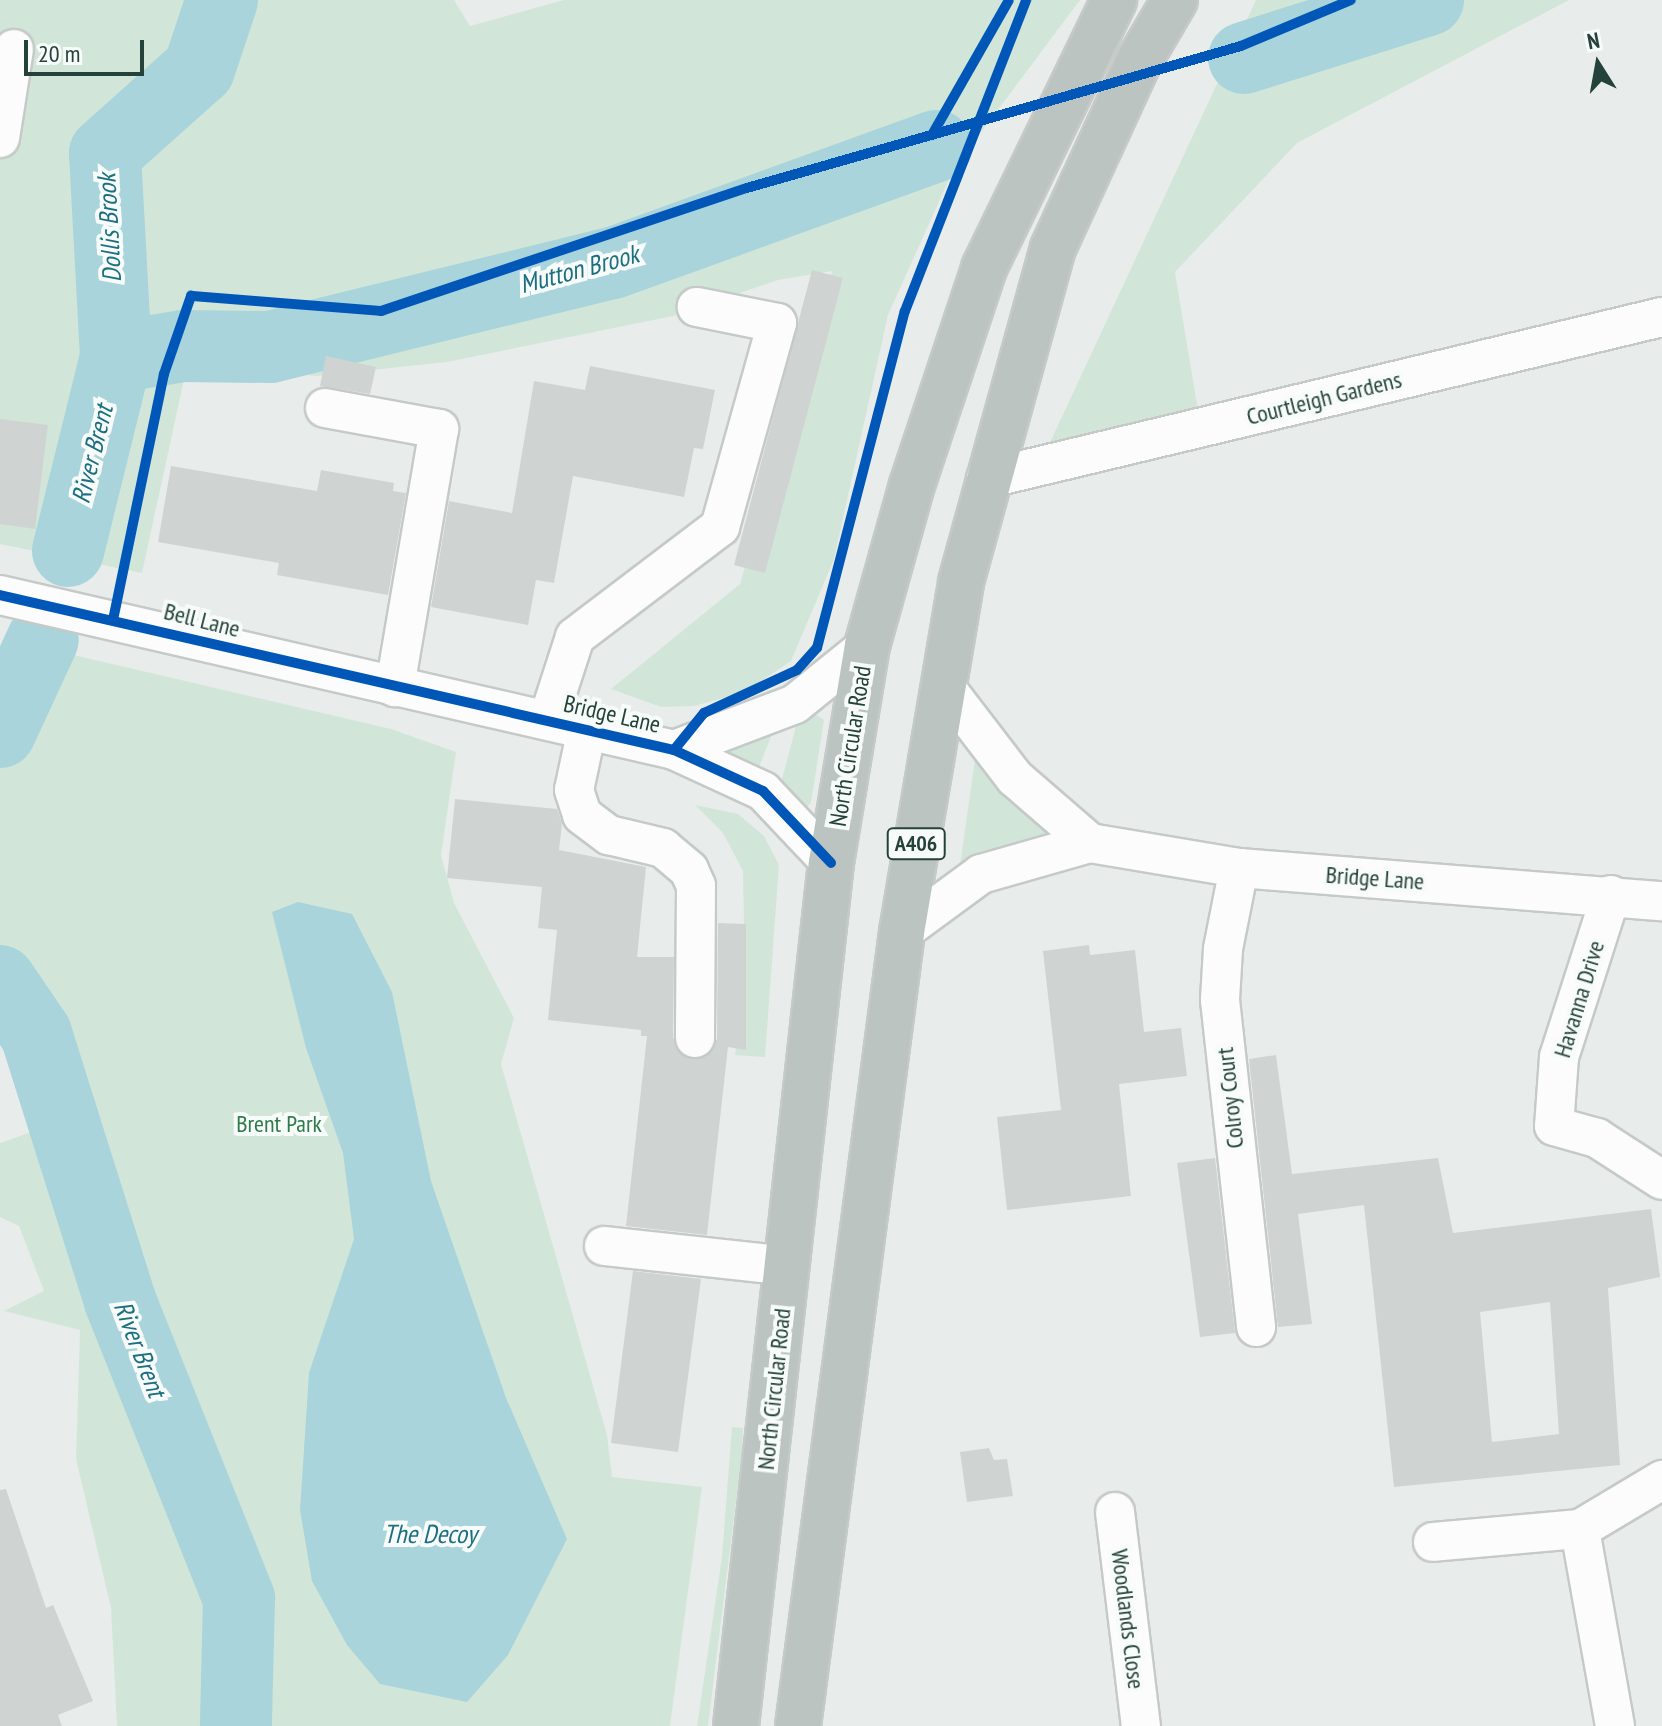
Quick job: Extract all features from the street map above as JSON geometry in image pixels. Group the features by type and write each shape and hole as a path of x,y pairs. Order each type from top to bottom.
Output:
{"highway":[{"name":"North Circular Road","path":"736,1726 831,863 867,646 912,485 984,268 1114,0"},
{"name":"A406","path":"798,1726 902,932 942,683 986,479 1053,248 1139,61 1175,0"}],"street":[{"path":"0,138 14,49"},
{"path":"548,720 575,637 720,527 777,323 697,307"},
{"name":"Courtleigh Gardens","path":"986,479 1662,317"},
{"path":"325,408 439,429 395,687"},
{"name":"Bell Lane","path":"0,595 395,687"},
{"path":"674,750 795,704 867,646"},
{"path":"942,683 1015,778 1090,843"},
{"name":"Bridge Lane","path":"395,687 674,750 763,791 831,863"},
{"path":"587,729 574,790 582,815 609,835 663,848 689,870 696,886 695,1038"},
{"name":"Bridge Lane","path":"902,932 981,874 1090,843 1239,868 1662,901"},
{"name":"Colroy Court","path":"1239,868 1223,949 1220,1000 1256,1327"},
{"name":"Havanna Drive","path":"1611,895 1559,1057 1554,1126 1597,1138 1662,1180"},
{"path":"604,1246 787,1266"},
{"path":"1433,1542 1580,1529 1662,1480"},
{"name":"Woodlands Close","path":"1115,1512 1141,1726"},
{"path":"1580,1529 1615,1726"}],"green space":[{"path":"0,0 454,0 470,26 564,0 1080,0 973,143 963,166 951,175 888,315 834,559 791,661 745,692 694,706 661,707 611,689 740,584 832,271 778,280 673,316 447,362 316,376 188,361 142,573 0,544"},
{"path":"1256,0 1569,0 1297,143 1175,272 1201,428 1039,466"},
{"name":"Brent Park","path":"5,639 391,729 456,752 441,855 454,903 514,1018 501,1064 607,1435 612,1477 702,1487 670,1726 117,1726 111,1608 76,1459 80,1330 4,1311 44,1291 19,1226 0,1217 0,1143 43,1128 29,1051 0,1007 0,660"},
{"path":"814,713 824,720 811,803 803,811 779,790 798,719"},
{"path":"773,731 756,775 723,756 728,747"},
{"path":"980,755 1046,827 1045,837 959,873 975,759"},
{"path":"695,805 738,814 764,836 779,865 765,1057 735,1055 745,979 743,871 723,833"},
{"path":"732,1427 743,1428 742,1452 708,1726 697,1726 722,1557"}],"water":[{"name":"The Decoy","path":"298,902 352,914 392,992 431,1181 506,1398 567,1539 508,1655 467,1702 380,1684 347,1645 312,1581 300,1510 309,1373 354,1239 343,1153 306,1048 272,912"}],"building":[{"path":"812,270 843,278 765,573 734,565"},
{"path":"326,356 376,367 370,394 320,386"},
{"path":"590,366 715,390 703,449 694,448 684,497 573,476 554,583 536,580 528,625 431,607 449,501 512,513 534,381 585,390"},
{"path":"0,419 48,425 35,529 0,524"},
{"path":"171,466 317,491 321,470 394,483 393,491 406,493 388,595 277,575 279,563 158,542"},
{"path":"455,799 557,809 562,823 559,850 646,867 637,957 674,957 673,1038 685,1057 706,1057 717,1039 718,923 746,924 746,1050 728,1047 707,1235 626,1226 647,1036 641,1036 641,1030 548,1020 557,930 538,928 542,887 447,878"},
{"path":"1089,945 1090,955 1135,950 1144,1032 1181,1028 1187,1076 1119,1084 1131,1196 1007,1210 997,1117 1061,1110 1043,951"},
{"path":"1276,1055 1292,1174 1438,1158 1453,1233 1651,1209 1660,1277 1608,1288 1620,1465 1394,1487 1364,1205 1298,1214 1312,1324 1278,1327 1249,1059","holes":["1550,1302 1559,1434 1492,1442 1480,1312"]},
{"path":"1215,1158 1235,1333 1200,1337 1177,1163"},
{"path":"633,1271 701,1279 678,1452 611,1443"},
{"path":"989,1448 994,1460 1007,1459 1013,1496 967,1502 960,1452"},
{"path":"6,1489 46,1608 53,1605 93,1701 58,1715 62,1726 0,1726 0,1490"}],"waterway":[{"name":"Dollis Brook","path":"68,551 116,357 105,153 199,69 222,0"},
{"name":"Mutton Brook","path":"1244,58 1428,0"},
{"name":"Mutton Brook","path":"116,357 183,346 270,347 613,263 936,146"},
{"name":"River Brent","path":"0,732 43,639"},
{"name":"River Brent","path":"0,981 36,1034 120,1301 239,1599 236,1726"}],"cycle path":[{"path":"932,135 1009,0"},
{"path":"674,750 704,713 797,670 817,648 905,311 1026,0"},
{"path":"113,620 164,374 191,296 381,311 747,188 1241,46 1351,0"},
{"path":"0,595 674,750 763,791 831,863"}]}
